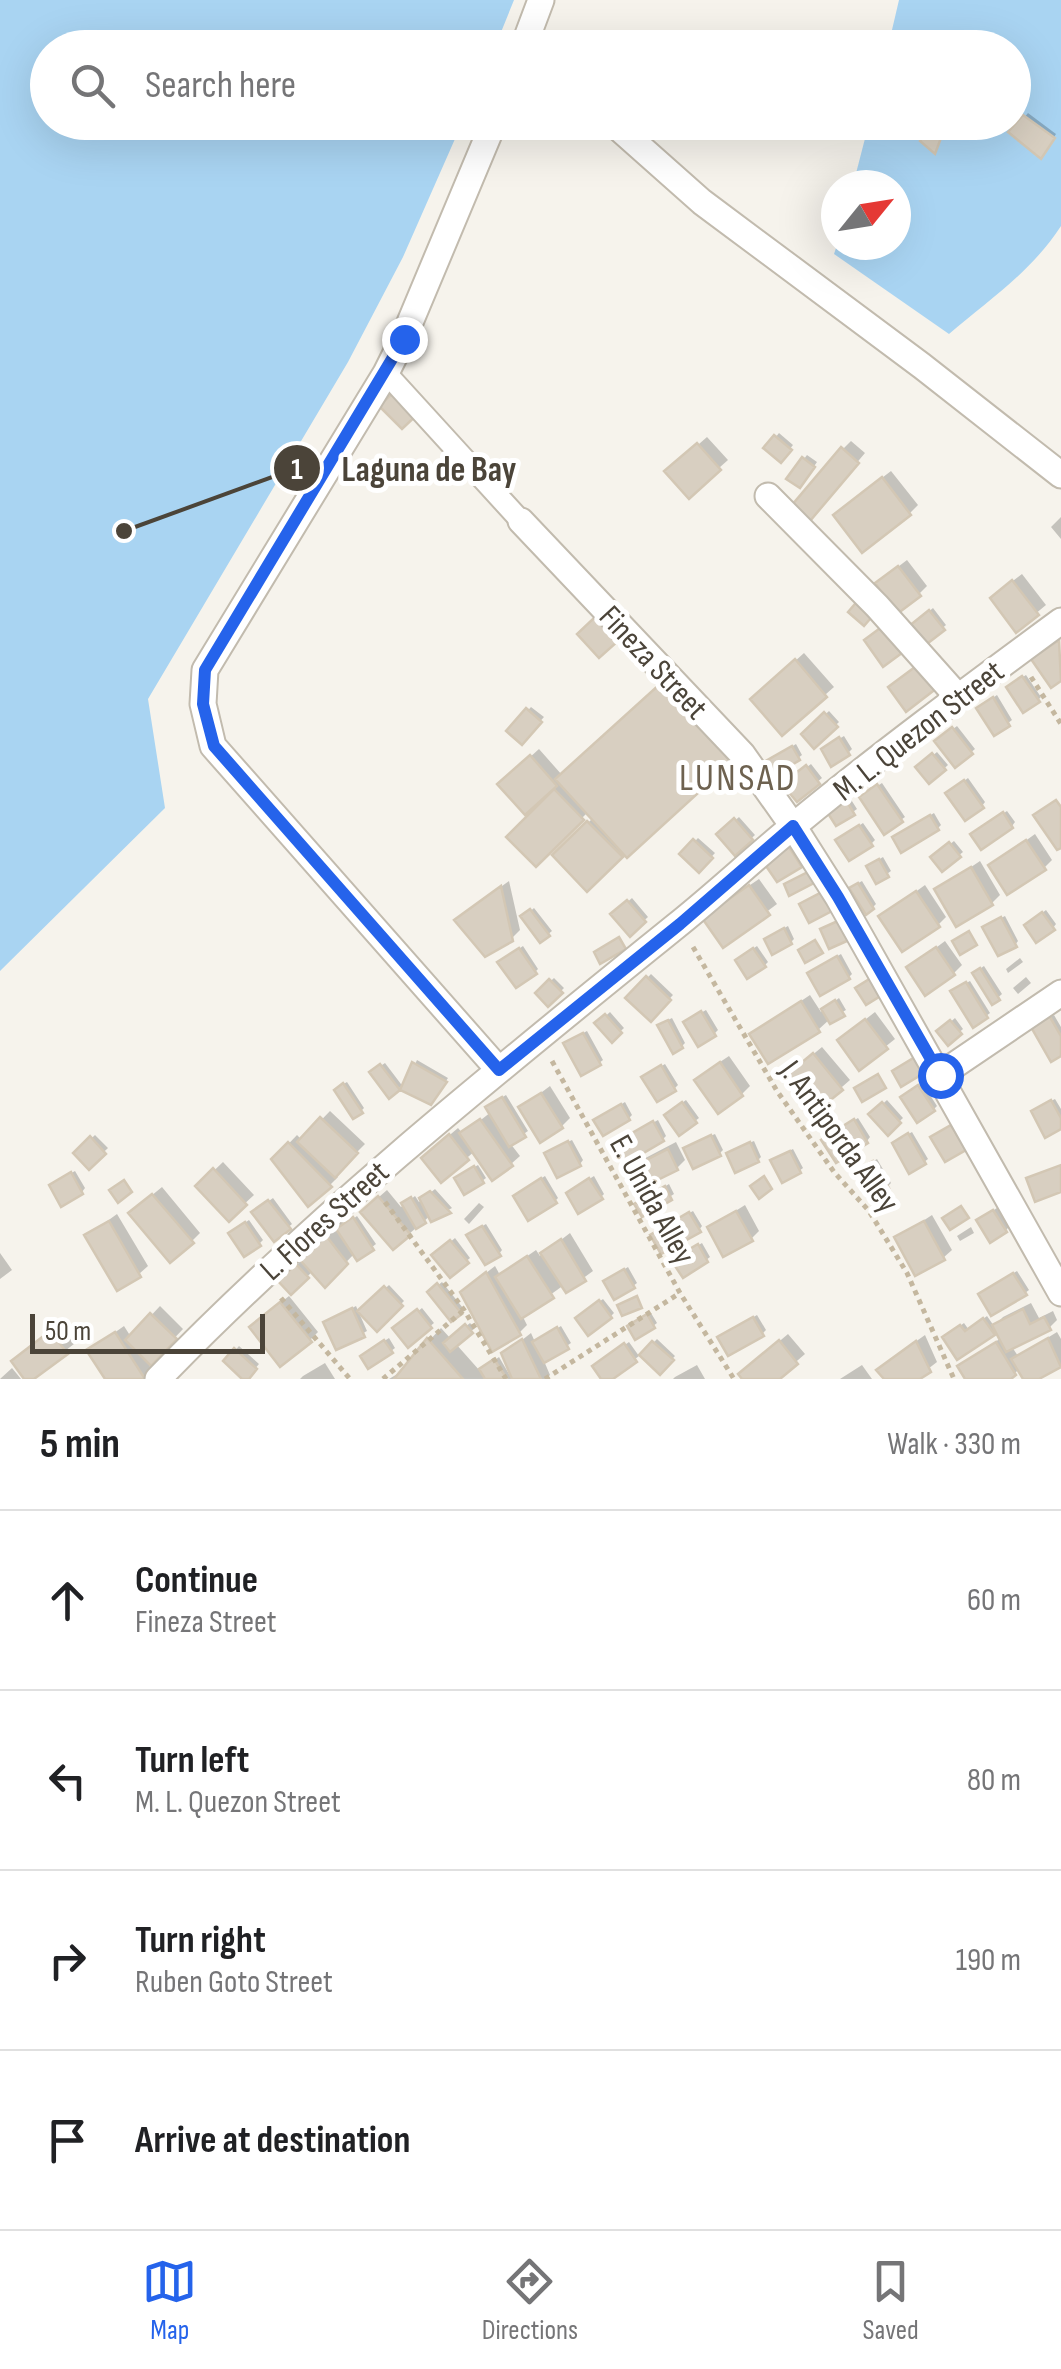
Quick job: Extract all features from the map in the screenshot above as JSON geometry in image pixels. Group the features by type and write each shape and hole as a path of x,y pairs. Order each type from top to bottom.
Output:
{"street":[{"path":"530,30 542,0"},
{"path":"487,140 404,339 205,670 203,704 214,746 499,1070"},
{"path":"633,140 702,202 1061,475"},
{"name":"Fineza Street","path":"386,373 742,754 838,897 1061,1293"},
{"path":"768,496 864,593 959,698"},
{"name":"M. L. Quezon Street","path":"499,1070 680,924 793,826 1061,620"},
{"path":"940,1075 1061,993"},
{"name":"L. Flores Street","path":"158,1379 262,1276 499,1070"}],"path":[{"path":"1016,654 1061,724"},
{"name":"J. Antiporda Alley","path":"680,924 777,1091 834,1172 869,1212 907,1273 954,1379"},
{"name":"E. Unida Alley","path":"538,1037 680,1293 734,1379"},
{"path":"368,1180 464,1310 506,1379"},
{"path":"262,1276 350,1379"},
{"path":"545,1379 680,1293"},
{"path":"383,1379 464,1310"}],"water":[{"path":"0,0 514,0 502,30 30,30 30,140 455,140 403,257 348,362 148,699 165,808 0,971"},
{"path":"899,0 1061,0 1061,226 1023,271 949,334 843,260 911,260 911,170 857,170 865,140 1031,140 1031,30 892,30"}],"building":[{"path":"1031,121 1055,138 1041,159 1018,140 1031,140"},
{"path":"921,140 940,140 935,154"},
{"path":"398,388 421,411 402,429 379,406"},
{"path":"774,435 792,450 781,463 763,448"},
{"path":"697,443 721,470 689,499 664,471"},
{"path":"841,447 859,463 810,521 792,505"},
{"path":"802,457 815,467 800,488 786,479"},
{"path":"882,477 911,515 862,553 833,515"},
{"path":"898,566 921,596 897,614 875,583"},
{"path":"1012,580 1039,615 1016,633 990,598"},
{"path":"860,598 876,612 864,626 848,612"},
{"path":"929,610 945,630 919,650 903,631"},
{"path":"595,617 617,642 599,658 577,634"},
{"path":"887,623 906,650 883,667 864,640"},
{"path":"1059,640 1061,681 1051,688 1031,659"},
{"path":"795,659 827,697 782,736 750,699"},
{"path":"919,664 937,688 906,712 888,687"},
{"path":"1022,676 1040,702 1023,713 1006,687"},
{"path":"661,683 732,762 627,858 555,779"},
{"path":"993,697 1010,726 994,736 976,708"},
{"path":"526,708 542,722 522,745 506,731"},
{"path":"824,712 838,727 814,749 801,734"},
{"path":"952,727 973,754 955,768 934,741"},
{"path":"839,737 850,755 831,767 821,749"},
{"path":"792,746 800,760 773,776 764,762"},
{"path":"932,753 946,770 929,784 915,767"},
{"path":"530,755 557,786 525,815 497,784"},
{"path":"806,765 820,784 797,802 782,784"},
{"path":"964,780 984,808 965,821 945,793"},
{"path":"877,784 903,822 884,835 859,797"},
{"path":"554,789 584,820 536,867 506,837"},
{"path":"846,800 855,815 836,826 827,812"},
{"path":"1056,800 1061,807 1061,848 1057,850 1033,815"},
{"path":"1003,812 1013,828 981,850 970,834"},
{"path":"930,815 939,830 901,853 892,837"},
{"path":"734,818 753,840 735,856 716,834"},
{"path":"587,821 623,857 587,892 552,855"},
{"path":"859,825 873,846 849,861 835,840"},
{"path":"693,839 713,858 699,873 679,854"},
{"path":"1026,840 1046,870 1007,895 988,865"},
{"path":"949,842 961,857 942,872 930,857"},
{"path":"789,847 802,867 777,882 764,863"},
{"path":"879,859 889,877 876,884 866,866"},
{"path":"971,867 993,905 956,927 934,889"},
{"path":"808,872 814,883 789,896 784,884"},
{"path":"858,883 874,909 866,915 849,888"},
{"path":"749,885 770,915 723,948 702,918"},
{"path":"501,886 513,941 485,957 454,920"},
{"path":"916,891 940,927 902,952 878,916"},
{"path":"822,892 832,911 809,923 799,904"},
{"path":"627,900 646,922 630,937 610,914"},
{"path":"530,909 550,936 540,943 520,916"},
{"path":"1042,912 1055,930 1036,943 1024,925"},
{"path":"1001,917 1017,947 998,956 982,927"},
{"path":"840,920 849,940 829,949 820,929"},
{"path":"784,928 792,944 772,955 764,939"},
{"path":"969,931 977,945 960,955 952,941"},
{"path":"619,937 626,949 600,964 594,952"},
{"path":"815,940 823,953 805,963 798,950"},
{"path":"936,947 955,975 925,996 906,967"},
{"path":"519,948 537,974 516,988 497,962"},
{"path":"753,948 766,967 747,979 735,960"},
{"path":"837,956 850,979 820,996 807,973"},
{"path":"980,968 1000,1000 992,1005 972,973"},
{"path":"646,976 671,1000 651,1022 625,998"},
{"path":"871,978 882,995 866,1005 855,988"},
{"path":"549,979 563,993 548,1007 535,993"},
{"path":"966,982 988,1018 973,1028 950,991"},
{"path":"835,1000 845,1016 830,1024 821,1009"},
{"path":"801,1001 820,1032 768,1064 749,1034"},
{"path":"701,1011 716,1036 698,1047 683,1022"},
{"path":"605,1014 622,1033 612,1043 594,1023"},
{"path":"1050,1017 1061,1036 1061,1056 1051,1062 1031,1027"},
{"path":"865,1019 888,1049 859,1071 837,1040"},
{"path":"668,1020 683,1048 673,1054 657,1025"},
{"path":"950,1020 962,1034 948,1046 936,1031"},
{"path":"583,1033 601,1065 581,1076 563,1043"},
{"path":"813,1053 843,1090 818,1110 788,1074"},
{"path":"915,1057 924,1073 901,1087 892,1071"},
{"path":"412,1062 447,1082 431,1105 400,1090"},
{"path":"720,1062 743,1096 718,1114 694,1080"},
{"path":"380,1064 400,1090 389,1099 369,1072"},
{"path":"661,1065 676,1091 657,1102 641,1077"},
{"path":"878,1074 886,1088 862,1102 854,1088"},
{"path":"343,1083 363,1113 353,1119 334,1090"},
{"path":"918,1085 935,1111 917,1123 900,1097"},
{"path":"541,1093 563,1128 540,1143 518,1107"},
{"path":"502,1097 526,1137 509,1147 485,1107"},
{"path":"1051,1100 1061,1118 1061,1129 1045,1138 1031,1111"},
{"path":"682,1102 697,1123 679,1136 664,1115"},
{"path":"882,1102 901,1123 888,1136 868,1114"},
{"path":"621,1104 630,1120 603,1136 593,1120"},
{"path":"320,1117 358,1153 335,1178 297,1142"},
{"path":"480,1119 513,1166 492,1181 459,1133"},
{"path":"854,1119 868,1143 836,1163 821,1140"},
{"path":"653,1121 664,1141 623,1165 611,1145"},
{"path":"951,1125 966,1150 945,1162 930,1137"},
{"path":"908,1133 926,1164 909,1174 892,1143"},
{"path":"449,1134 469,1160 441,1183 421,1158"},
{"path":"711,1135 721,1156 693,1169 683,1148"},
{"path":"90,1136 106,1154 89,1170 73,1153"},
{"path":"568,1141 581,1166 557,1178 544,1153"},
{"path":"288,1142 332,1187 308,1207 271,1159"},
{"path":"750,1142 759,1162 735,1173 726,1153"},
{"path":"668,1149 678,1170 633,1192 623,1172"},
{"path":"790,1151 801,1173 782,1183 770,1160"},
{"path":"873,1161 889,1188 873,1198 856,1171"},
{"path":"1061,1165 1061,1192 1035,1202 1026,1178"},
{"path":"474,1166 484,1183 464,1195 454,1178"},
{"path":"213,1168 247,1205 229,1222 195,1186"},
{"path":"71,1172 83,1194 61,1207 49,1185"},
{"path":"764,1176 772,1189 759,1199 750,1186"},
{"path":"541,1178 557,1203 528,1221 513,1196"},
{"path":"589,1178 603,1199 578,1214 566,1193"},
{"path":"124,1180 132,1192 118,1203 109,1190"},
{"path":"665,1186 672,1200 642,1217 634,1204"},
{"path":"430,1191 451,1213 431,1222 419,1198"},
{"path":"152,1194 194,1243 170,1263 128,1213"},
{"path":"378,1196 411,1235 393,1250 360,1212"},
{"path":"411,1197 426,1223 416,1229 401,1203"},
{"path":"268,1200 291,1229 274,1242 251,1212"},
{"path":"961,1206 969,1218 950,1230 942,1218"},
{"path":"993,1210 1007,1232 990,1243 976,1220"},
{"path":"736,1211 753,1241 723,1257 707,1227"},
{"path":"689,1212 701,1232 661,1254 650,1235"},
{"path":"353,1217 374,1250 357,1261 336,1229"},
{"path":"109,1221 141,1277 117,1291 84,1235"},
{"path":"924,1221 945,1260 915,1276 894,1237"},
{"path":"245,1222 261,1246 244,1257 228,1233"},
{"path":"482,1226 501,1256 485,1265 466,1235"},
{"path":"324,1233 348,1264 325,1288 300,1260"},
{"path":"561,1239 586,1281 566,1293 540,1253"},
{"path":"450,1240 469,1263 450,1278 431,1255"},
{"path":"698,1244 708,1262 683,1278 671,1260"},
{"path":"527,1256 554,1298 521,1319 495,1277"},
{"path":"296,1264 309,1278 291,1295 278,1281"},
{"path":"624,1269 635,1288 614,1300 603,1281"},
{"path":"486,1272 521,1335 492,1352 460,1292"},
{"path":"1013,1273 1027,1295 991,1316 978,1294"},
{"path":"437,1283 462,1314 451,1322 427,1292"},
{"path":"384,1286 403,1306 377,1332 357,1311"},
{"path":"637,1296 642,1308 622,1316 617,1305"},
{"path":"599,1300 612,1318 588,1336 575,1318"},
{"path":"280,1302 312,1342 280,1367 249,1327"},
{"path":"352,1308 365,1337 336,1350 323,1322"},
{"path":"417,1309 432,1328 408,1348 392,1328"},
{"path":"1023,1309 1030,1324 1044,1317 1051,1330 1006,1352 992,1325"},
{"path":"150,1313 177,1339 151,1366 125,1340"},
{"path":"647,1314 655,1328 635,1340 627,1326"},
{"path":"753,1317 764,1336 728,1356 717,1337"},
{"path":"983,1318 995,1335 957,1360 942,1337 960,1325 965,1331"},
{"path":"465,1324 473,1333 450,1352 443,1343"},
{"path":"557,1327 569,1349 544,1363 532,1342"},
{"path":"50,1331 68,1354 34,1379 24,1379 11,1361"},
{"path":"115,1332 145,1379 105,1379 86,1350"},
{"path":"427,1338 463,1379 394,1379"},
{"path":"1048,1338 1061,1367 1039,1379 1023,1379 1011,1359"},
{"path":"522,1339 541,1379 512,1379 501,1353"},
{"path":"384,1340 393,1353 368,1369 360,1356"},
{"path":"779,1340 798,1364 780,1379 742,1379 738,1374"},
{"path":"652,1341 674,1360 660,1375 639,1355"},
{"path":"916,1341 931,1372 920,1379 884,1379 876,1370"},
{"path":"996,1342 1016,1375 1011,1379 965,1379 957,1366"},
{"path":"624,1343 637,1362 613,1379 601,1379 592,1366"},
{"path":"234,1348 257,1369 249,1379 242,1379 223,1361"},
{"path":"494,1359 507,1379 485,1379 479,1369"}],"place":[{"name":"Laguna de Bay","path":"124,531"}],"district":[{"name":"LUNSAD","path":"738,777"}],"route":[{"path":"404,339 205,670 203,704 214,746 499,1070 680,924 793,826 940,1075"}]}
